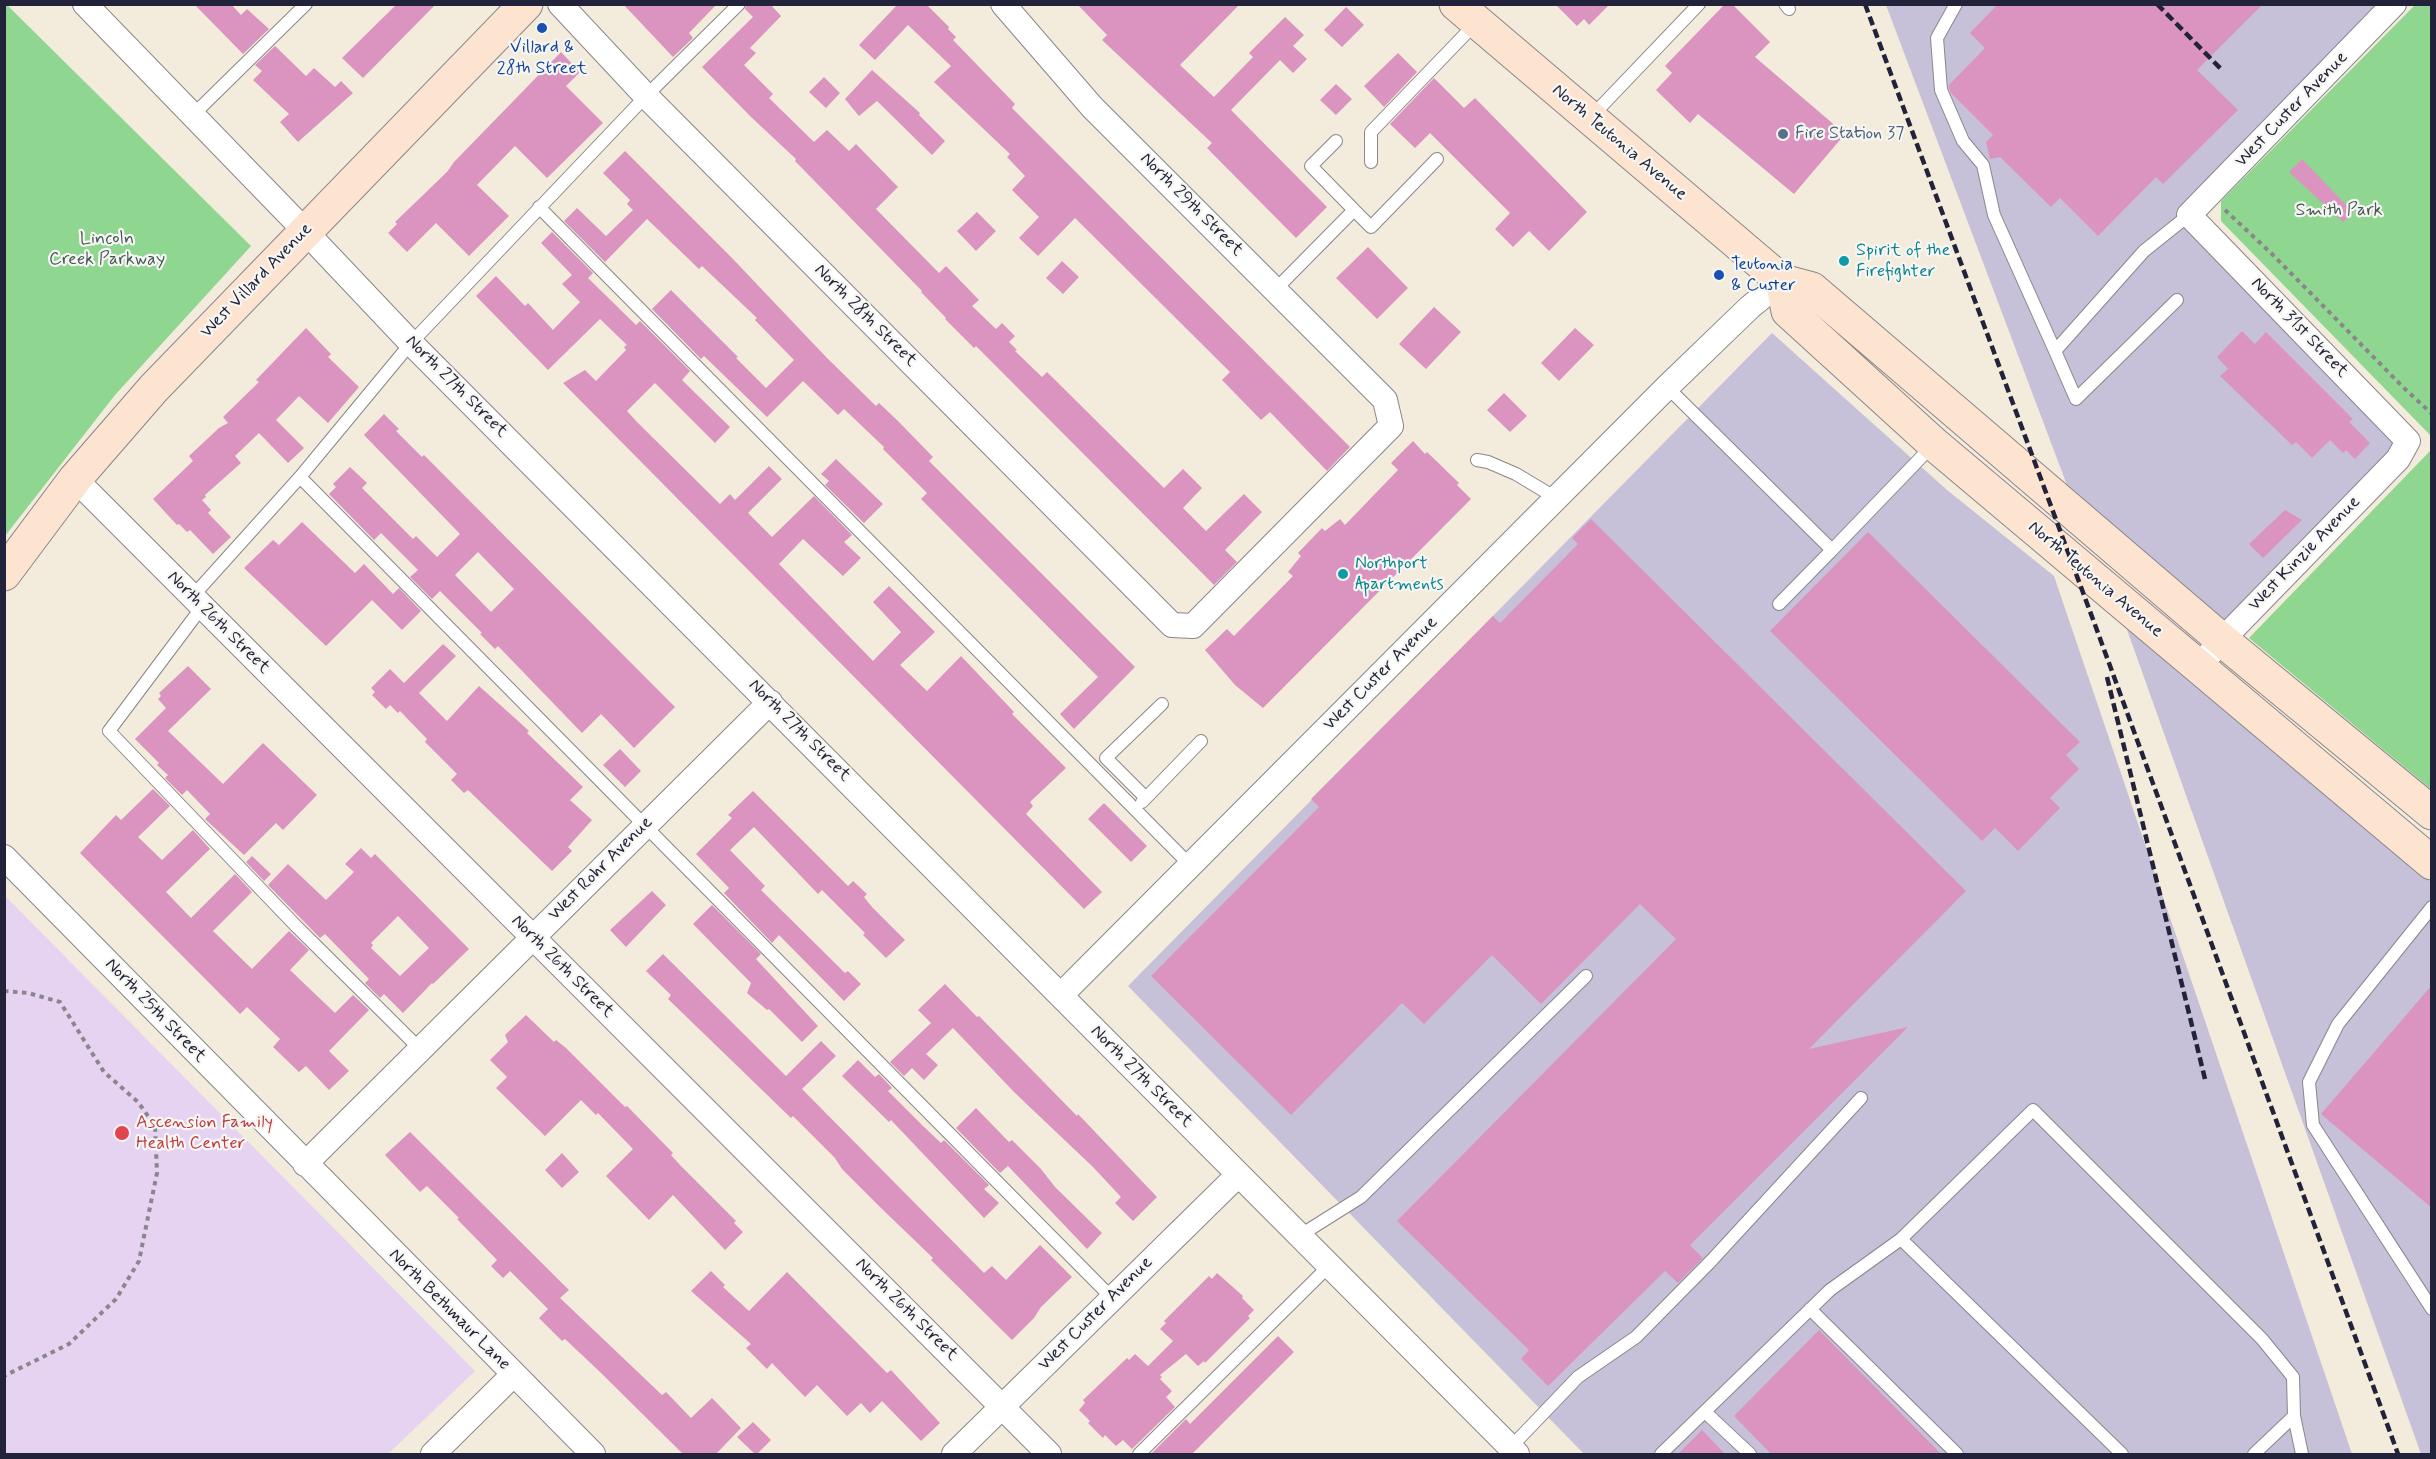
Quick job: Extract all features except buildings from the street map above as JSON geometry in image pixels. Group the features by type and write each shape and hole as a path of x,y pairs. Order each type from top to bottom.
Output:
{"main road":[{"name":"West Villard Avenue","path":"4,573 75,479 154,388 526,4"},
{"name":"North Teutonia Avenue","path":"1470,12 1590,118 1782,281 1812,289 1954,441 2199,666 2432,863"},
{"name":"North Teutonia Avenue","path":"1782,281 1788,311 1954,441 2222,640 2432,813"}],"street":[{"name":"North 27th Street","path":"85,4 411,343 1514,1451"},
{"name":"North 28th Street","path":"560,4 646,96 1172,625 1194,626 1391,426 1385,400"},
{"name":"North 29th Street","path":"1004,4 1092,107 1385,400"},
{"name":"West Custer Avenue","path":"2189,215 2394,4"},
{"name":"North 31st Street","path":"2189,215 2408,441"},
{"name":"West Custer Avenue","path":"1061,995 1667,387 1750,307 1782,281"},
{"name":"West Kinzie Avenue","path":"2199,666 2398,459 2408,441"},
{"name":"North 26th Street","path":"75,479 109,510 197,602 1049,1455"},
{"name":"West Rohr Avenue","path":"305,1164 770,702"},
{"name":"North 25th Street","path":"4,858 305,1164"},
{"name":"North Bethmaur Lane","path":"305,1164 593,1455"},
{"name":"West Custer Avenue","path":"954,1455 1238,1175"},
{"path":"432,1455 513,1375"}],"lane":[{"path":"193,115 306,4"},
{"path":"420,1050 288,918 109,731 197,602 411,343 646,96 739,4"},
{"path":"1590,118 1699,4"},
{"path":"1956,4 1937,38 1941,90 1963,141 1983,165 1994,215 2076,399 2178,300"},
{"path":"1371,162 1371,132 1470,12"},
{"path":"1336,141 1311,166 1371,227 1437,159"},
{"path":"539,207 1190,865"},
{"path":"1275,290 1354,210"},
{"path":"2055,351 2144,251 2189,215"},
{"path":"1667,387 1832,550"},
{"path":"1779,604 1832,550 1954,441"},
{"path":"1476,460 1488,462 1516,474 1556,498"},
{"path":"300,477 1112,1298"},
{"path":"1095,770 1161,704"},
{"path":"1135,810 1201,741"},
{"path":"1106,758 1146,798"},
{"path":"2432,906 2338,1024 2309,1082 2313,1125 2432,1309"},
{"path":"1299,1236 1361,1197 1586,976"},
{"path":"1514,1451 1578,1377 1636,1337 1711,1261 1861,1098"},
{"path":"1661,1455 1830,1290 1901,1239 2032,1110 2262,1339 2293,1377 2294,1416 2302,1455"},
{"path":"1901,1239 2122,1455"},
{"path":"1139,1455 1329,1266"},
{"path":"1810,1309 1957,1455"},
{"path":"1705,1412 1750,1455"},
{"path":"2254,1455 2294,1416"}],"path":[{"path":"2207,197 2220,205 2272,254 2432,414"},
{"path":"4,991 28,993 60,1002 105,1072 138,1102 155,1126 157,1173 139,1261 116,1299 69,1344 4,1376"}],"shaded area":[{"path":"1886,5 2394,5 2189,215 2408,441 2222,640 2079,517"},
{"path":"1772,333 1947,490 2054,576 2352,1454 1584,1454 1128,986"},
{"path":"2115,596 2431,863 2431,1454 2421,1454"},
{"name":"Ascension Family Health Center","path":"4,895 475,1371 388,1454 5,1454"}],"green space":[{"name":"Lincoln Creek Parkway","path":"4,5 7,5 251,246 115,395 5,536"},
{"name":"Smith Park","path":"2415,5 2431,5 2431,436 2221,221 2221,201"},
{"path":"2431,450 2431,789 2249,638"}],"railway":[{"path":"1865,4 2398,1454"},
{"path":"2157,4 2221,69"},
{"path":"2107,677 2205,1079"}],"place":[{"name":"Villard & 28th Street","path":"542,28"},
{"name":"Fire Station 37","path":"1783,134"},
{"name":"Spirit of the Firefighter","path":"1844,261"},
{"name":"Teutonia & Custer","path":"1719,275"},
{"name":"Northport Apartments","path":"1343,574"},
{"name":"Ascension Family Health Center","path":"122,1133"}]}
